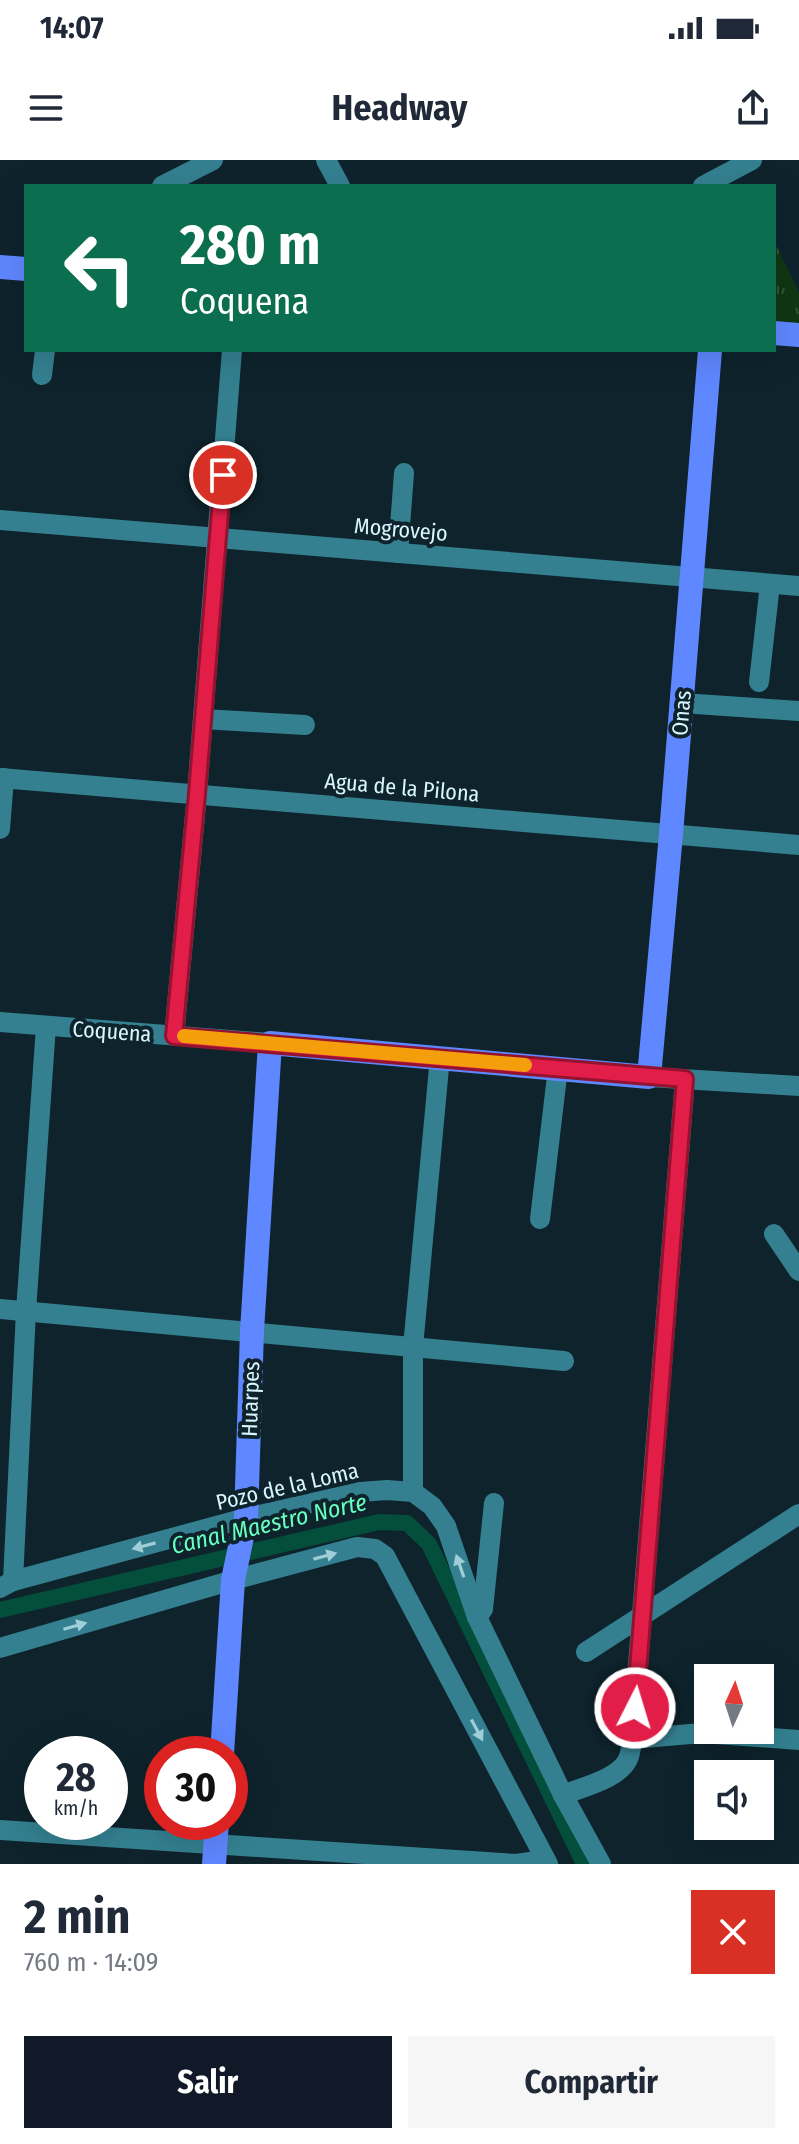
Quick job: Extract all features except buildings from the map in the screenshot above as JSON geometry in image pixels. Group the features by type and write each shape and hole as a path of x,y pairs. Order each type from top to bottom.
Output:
{"main road":[{"path":"776,333 799,335"},
{"name":"Onas","path":"649,1077 710,352"},
{"name":"Coquena","path":"270,1043 649,1077"},
{"name":"Huarpes","path":"223,1736 233,1580 246,1518 252,1331 270,1043"}],"street":[{"path":"166,184 213,160"},
{"path":"326,160 339,184"},
{"path":"707,184 752,160"},
{"path":"42,375 45,352"},
{"path":"174,1036 197,794 232,352"},
{"path":"398,553 404,473"},
{"name":"Mogrovejo","path":"0,520 799,586"},
{"path":"759,682 770,584"},
{"path":"682,703 799,711"},
{"path":"203,719 305,725"},
{"path":"0,829 2,778"},
{"name":"Agua de la Pilona","path":"2,778 799,845"},
{"name":"Coquena","path":"0,1022 270,1043"},
{"path":"6,1584 46,1026"},
{"path":"440,1057 413,1347 413,1492 432,1506 446,1526 477,1617 563,1795 601,1864"},
{"path":"540,1219 558,1068"},
{"name":"Coquena","path":"649,1077 799,1086"},
{"path":"563,1795 611,1775 624,1766 629,1757 685,1079"},
{"path":"774,1234 799,1271"},
{"path":"0,1309 564,1361"},
{"name":"Pozo de la Loma","path":"6,1584 246,1518 360,1492 413,1492"},
{"path":"477,1617 483,1609 494,1503"},
{"path":"586,1652 799,1514"},
{"path":"0,1648 357,1547 375,1549 385,1556 546,1862 516,1864 0,1830"},
{"path":"632,1739 702,1733 799,1740"}],"green space":[{"path":"776,245 799,292 799,326 776,323"}],"waterway":[{"name":"Canal Maestro Norte","path":"0,1610 379,1522 407,1523 429,1544 584,1864"}],"slow traffic":[{"path":"184,1036 525,1065"}],"route":[{"path":"223,475 174,1036 685,1079 635,1708"}]}
